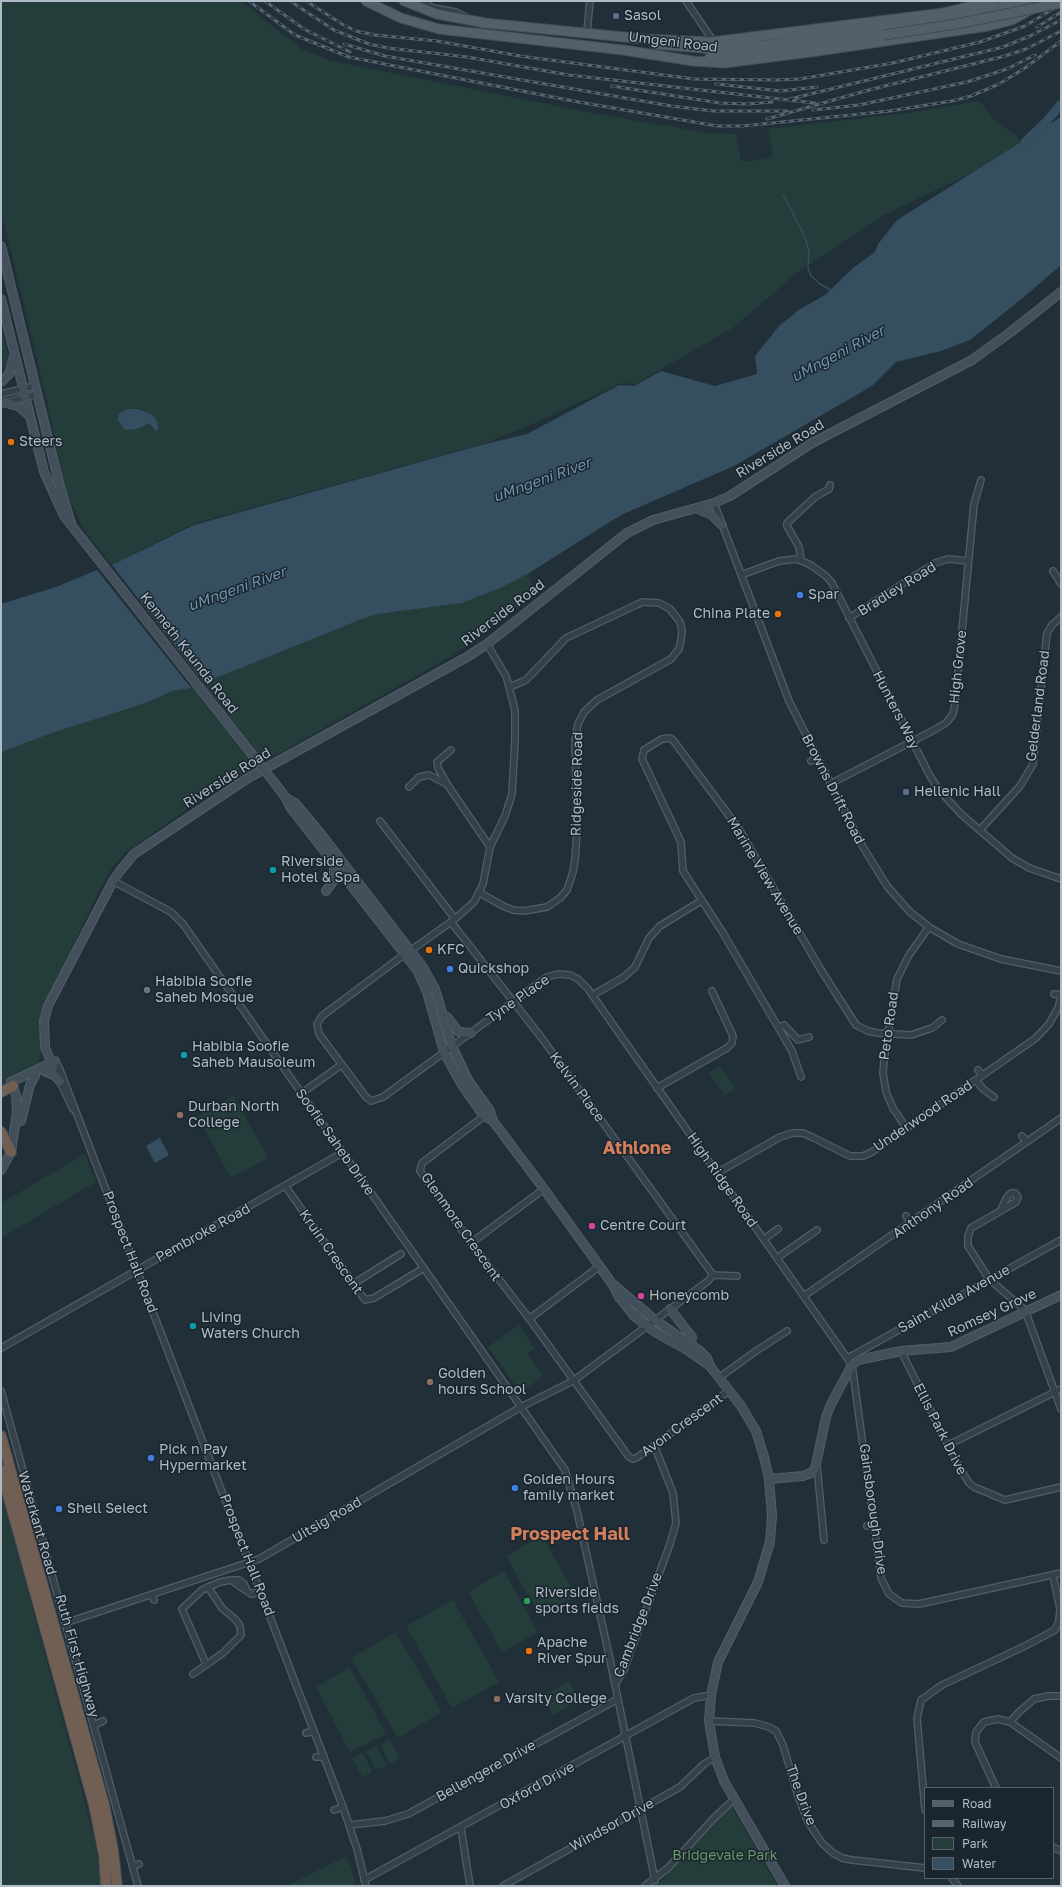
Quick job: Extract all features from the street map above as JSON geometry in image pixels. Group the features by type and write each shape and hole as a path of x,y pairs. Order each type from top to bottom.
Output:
{"highway":[{"path":"1,1088 12,1084"},
{"path":"1,1092 12,1084"},
{"path":"1,1132 12,1148"},
{"name":"Ruth First Highway","path":"1,1436 104,1804 113,1850 117,1886"},
{"name":"Ruth First Highway","path":"2,1475 94,1805 103,1849 106,1886"}],"main road":[{"name":"Umgeni Road","path":"366,1 401,18 439,28 653,54 694,61 724,63 988,26 1012,20 1046,1"},
{"name":"Umgeni Road","path":"404,1 437,14 470,20 644,38 714,42 943,13 993,1"},
{"path":"653,54 728,56 885,32 1026,1"},
{"path":"644,38 660,45 722,49 956,24 1061,3"},
{"name":"Kenneth Kaunda Road","path":"1,246 60,488 71,523"},
{"name":"Riverside Road","path":"55,1064 45,1047 44,1021 48,1006 113,881 134,854 248,778 442,672 487,644 626,533 653,520 714,503 730,496 812,443 972,360 1012,332 1061,292"},
{"name":"Kenneth Kaunda Road","path":"1,299 42,464 50,487 64,516 286,798 290,807 334,863 429,977 442,1009 452,1046 465,1082"},
{"path":"1,382 11,370 14,353"},
{"path":"3,403 18,406 30,417"},
{"path":"696,508 712,515 722,525"},
{"name":"Kenneth Kaunda Road","path":"286,798 294,803 321,834 408,952 423,980 444,1052 487,1114 614,1285 689,1347"},
{"path":"326,891 334,880 334,863"},
{"path":"442,1009 457,1031 471,1033"},
{"name":"Riverside Road","path":"45,1034 55,1064"},
{"path":"1,1170 17,1137 30,1085 42,1060 45,1047"},
{"path":"34,1074 44,1071 55,1064"},
{"path":"12,1148 18,1112 12,1084 55,1064"},
{"path":"44,1071 54,1075 60,1081"},
{"name":"Kenneth Kaunda Road","path":"614,1285 619,1297 634,1316 646,1326 689,1347 707,1358 710,1366 730,1390 756,1431 764,1457 769,1479 772,1527 767,1557 755,1588 724,1647 718,1662 711,1695 709,1721 715,1757 724,1782 733,1800 785,1886"},
{"name":"Romsey Grove","path":"850,1362 861,1358 901,1351 951,1347 1061,1295"},
{"path":"670,1309 690,1335 689,1347"},
{"path":"769,1479 807,1475 814,1471 817,1465 826,1417 850,1362"}],"street":[{"path":"422,1 433,8 462,15 470,20"},
{"path":"587,32 590,1"},
{"path":"686,1 714,42"},
{"path":"1,394 35,386"},
{"path":"3,403 37,394"},
{"name":"High Grove","path":"830,784 912,742 947,722 953,714 974,504 981,480"},
{"path":"741,575 779,561 801,560 799,547 786,524 812,499 829,489 830,485"},
{"name":"Browns Drift Road","path":"714,503 789,701 870,861 887,886 910,912 930,927 958,944 980,952 1061,971"},
{"name":"Bradley Road","path":"849,618 935,563 948,559 968,561"},
{"name":"Hunters Way","path":"801,560 815,567 832,583 912,742 939,790 961,814 1020,864 1048,876 1061,879"},
{"path":"1053,571 1061,584"},
{"name":"Ridgeside Road","path":"480,893 503,906 513,910 524,911 547,907 560,898 567,890 572,878 577,833 575,740 578,724 584,712 597,700 671,659 679,649 682,630 680,622 670,609 659,603 643,602 566,638 526,680 510,687"},
{"name":"Gelderland Road","path":"980,830 1020,786 1030,771 1034,756 1047,633 1052,625 1061,617"},
{"path":"302,1093 341,1065 319,1034 316,1027 318,1020 469,908 480,893 490,847 505,816 512,794 515,720 510,687 501,666 487,644"},
{"name":"Marine View Avenue","path":"801,1077 792,1051 723,933 683,871 681,842 642,759 644,750 665,738 674,740 739,829 851,1018 860,1028 911,1035 932,1028 942,1020"},
{"path":"893,743 896,750"},
{"path":"451,750 437,762 438,768 447,784 490,847"},
{"path":"811,761 817,758"},
{"path":"409,787 419,777 429,775 447,784"},
{"name":"Kelvin Place","path":"380,821 713,1274"},
{"name":"Soofie Saheb Drive","path":"113,881 171,912 183,924 559,1461 569,1479 615,1684"},
{"path":"593,995 630,973 640,960 649,938 660,926 701,901"},
{"name":"Peto Road","path":"907,1129 893,1108 884,1084 884,1060 897,979 909,955 930,927"},
{"name":"Tyne Place","path":"341,1065 366,1097 374,1101 383,1097 547,977 558,974 578,978 593,995"},
{"path":"657,1088 727,1048 732,1043 733,1036 712,991"},
{"path":"1054,994 1061,996"},
{"name":"High Ridge Road","path":"593,995 850,1362"},
{"name":"Underwood Road","path":"717,1173 780,1137 793,1133 803,1133 846,1155 856,1157 872,1152 907,1129 1044,1031 1055,1014 1061,996"},
{"path":"778,1027 784,1025 798,1040 809,1037"},
{"name":"Prospect Hall Road","path":"55,1064 60,1081 76,1114 284,1650 343,1807 365,1883"},
{"name":"Prospect Hall Road","path":"55,1064 72,1100 76,1114"},
{"path":"978,1070 983,1075"},
{"path":"976,1080 983,1089 994,1096"},
{"name":"Glenmore Crescent","path":"487,1114 422,1163 420,1167 424,1178 529,1319 573,1381"},
{"name":"Anthony Road","path":"804,1296 1061,1118"},
{"path":"1022,1136 1027,1142"},
{"name":"Pembroke Road","path":"1,1348 286,1187 342,1153"},
{"name":"Kruin Crescent","path":"286,1187 362,1298 365,1300 371,1300 424,1268"},
{"path":"471,1243 544,1189"},
{"path":"1001,1210 971,1228 968,1236 968,1246 970,1252 989,1279 1026,1312 1061,1409"},
{"path":"906,1216 911,1223"},
{"path":"764,1240 778,1229"},
{"path":"777,1258 817,1230"},
{"name":"Saint Kilda Avenue","path":"850,1362 876,1342 1061,1240"},
{"path":"353,1284 401,1254"},
{"path":"529,1319 600,1266"},
{"path":"573,1381 708,1281 713,1274 737,1276"},
{"path":"720,1377 756,1351 788,1331"},
{"path":"876,1342 878,1355"},
{"name":"Ellis Park Drive","path":"901,1351 948,1445 969,1483 1005,1500 1061,1487"},
{"name":"Gainsborough Drive","path":"850,1362 881,1578 889,1594 902,1603 919,1604 1061,1573"},
{"name":"Uitsig Road","path":"65,1623 250,1562 272,1552 521,1407 573,1381"},
{"name":"Avon Crescent","path":"573,1381 630,1458 636,1458 730,1390"},
{"path":"948,1445 1061,1389"},
{"name":"Waterkant Road","path":"1,1391 94,1725 136,1865 138,1886"},
{"name":"Cambridge Drive","path":"654,1445 673,1494 676,1523 670,1544 623,1672 615,1684 655,1880"},
{"path":"817,1465 824,1540"},
{"path":"867,1526 874,1525"},
{"path":"924,1798 917,1718 921,1700 942,1685 1025,1646 1055,1630 1059,1621 1060,1609 1053,1575"},
{"path":"206,1664 182,1609 195,1595 208,1587 231,1580 255,1595 261,1592"},
{"path":"193,1674 223,1653 239,1639 241,1633 236,1620 222,1608 208,1587"},
{"path":"152,1594 154,1600"},
{"path":"277,1653 284,1650"},
{"name":"Oxford Drive","path":"365,1883 694,1698 711,1695"},
{"path":"1010,1722 1034,1699 1048,1696 1061,1696"},
{"name":"Bellengere Drive","path":"349,1825 385,1821 408,1814 618,1699"},
{"path":"996,1787 979,1752 975,1736 981,1725 989,1720 998,1719 1010,1722 1061,1758"},
{"path":"94,1725 103,1721"},
{"name":"The Drive","path":"709,1721 755,1723 769,1726 776,1731 783,1745 797,1793 808,1822 822,1843 833,1853 852,1860 924,1868"},
{"path":"306,1733 314,1731"},
{"path":"316,1757 323,1757"},
{"name":"Windsor Drive","path":"503,1886 682,1786 704,1764 715,1757"},
{"path":"645,1886 655,1880 668,1868 721,1810 733,1800"},
{"path":"334,1810 343,1807"},
{"path":"461,1828 470,1886"}],"green space":[{"path":"1,1 241,1 303,50 332,61 597,114 710,133 734,134 736,135 741,161 754,161 773,156 768,129 908,113 980,101 995,121 1015,134 1021,143 997,161 882,216 798,272 733,328 635,384 621,383 524,428 483,444 196,523 112,565 86,533 66,493 47,401 1,210"},
{"path":"1,325 10,361 1,370"},
{"path":"528,573 535,593 487,632 448,658 218,788 125,853 114,865 99,891 46,1003 43,1049 37,1065 23,1075 1,1085 1,752 52,733 146,703 172,691 204,683 362,619 378,614 462,603 500,588"},
{"path":"720,1066 736,1088 725,1096 709,1073"},
{"path":"234,1096 268,1158 231,1178 197,1116"},
{"path":"85,1154 96,1182 1,1238 1,1203"},
{"path":"519,1325 534,1348 527,1354 543,1376 521,1393 488,1347"},
{"path":"1,1492 87,1810 96,1846 100,1871 100,1886 1,1886"},
{"path":"542,1535 576,1596 540,1617 506,1556"},
{"path":"504,1571 538,1632 502,1652 468,1592"},
{"path":"453,1600 499,1682 452,1708 406,1626"},
{"path":"396,1632 442,1712 398,1738 351,1658"},
{"path":"350,1667 386,1734 350,1752 316,1687"},
{"path":"569,1681 580,1700 553,1715 542,1696"},
{"path":"390,1739 400,1758 390,1764 380,1745"},
{"path":"377,1746 386,1765 376,1770 366,1751"},
{"path":"363,1753 372,1772 362,1777 352,1758"},
{"name":"Bridgevale Park","path":"731,1806 778,1886 652,1886 661,1881"},
{"path":"347,1856 356,1886 287,1886"}],"water":[{"name":"uMngeni River","path":"1061,117 1061,265 1024,297 970,340 941,351 896,362 872,386 734,466 621,515 529,573 500,588 462,603 378,614 362,619 204,683 112,565 194,525 481,445 527,434 619,385 634,386 661,371 715,386 757,374 755,356 779,326 800,309 825,295 853,268 875,252 878,244 897,220"},
{"path":"128,409 137,409 151,414 156,419 159,429 155,431 150,423 137,429 125,430 117,419 119,414"},
{"path":"97,570 191,688 172,691 146,703 52,733 1,752 1,604 56,587"},
{"path":"160,1138 169,1155 155,1163 146,1146"}],"waterway":[{"path":"1025,142 1046,122 1060,105"},
{"path":"783,194 805,237 809,251 808,268 811,276 820,284 831,290"}],"railway":[{"path":"249,1 295,35 349,57 573,101 717,126 743,126 890,111 952,101 971,96 999,84 1025,68 1061,41"},
{"path":"265,1 304,29 350,52"},
{"path":"290,1 334,30 369,44 388,48 467,57 569,75 815,103"},
{"path":"306,1 342,24 356,31 375,35 437,41 520,56 694,79 776,80 800,79 893,63 980,42 1025,26 1061,4"},
{"path":"1037,27 1061,12"},
{"path":"790,99 1003,47 1030,36 1061,20"},
{"path":"767,119 865,91 1005,56 1026,49 1061,31"},
{"path":"344,44 385,56 671,106 713,111 787,111"},
{"path":"813,110 859,105 967,82 1007,69 1035,55"},
{"path":"716,84 781,91 817,87"},
{"path":"612,86 720,103 747,104 772,102"}],"place":[{"name":"Sasol","path":"616,16"},
{"name":"Steers","path":"11,442"},
{"name":"Spar","path":"800,595"},
{"name":"China Plate","path":"778,614"},
{"name":"Hellenic Hall","path":"906,792"},
{"name":"Riverside Hotel & Spa","path":"273,870"},
{"name":"KFC","path":"429,950"},
{"name":"Quickshop","path":"450,969"},
{"name":"Habibia Soofie Saheb Mosque","path":"147,990"},
{"name":"Habibia Soofie Saheb Mausoleum","path":"184,1055"},
{"name":"Durban North College","path":"180,1115"},
{"name":"Centre Court","path":"592,1226"},
{"name":"Honeycomb","path":"641,1296"},
{"name":"Living Waters Church","path":"193,1326"},
{"name":"Golden hours School","path":"430,1382"},
{"name":"Pick n Pay Hypermarket","path":"151,1458"},
{"name":"Golden Hours family market","path":"515,1488"},
{"name":"Shell Select","path":"59,1509"},
{"name":"Riverside sports fields","path":"527,1601"},
{"name":"Apache River Spur","path":"529,1651"},
{"name":"Varsity College","path":"497,1699"}],"district":[{"name":"Athlone","path":"637,1148"},
{"name":"Prospect Hall","path":"570,1534"}]}
